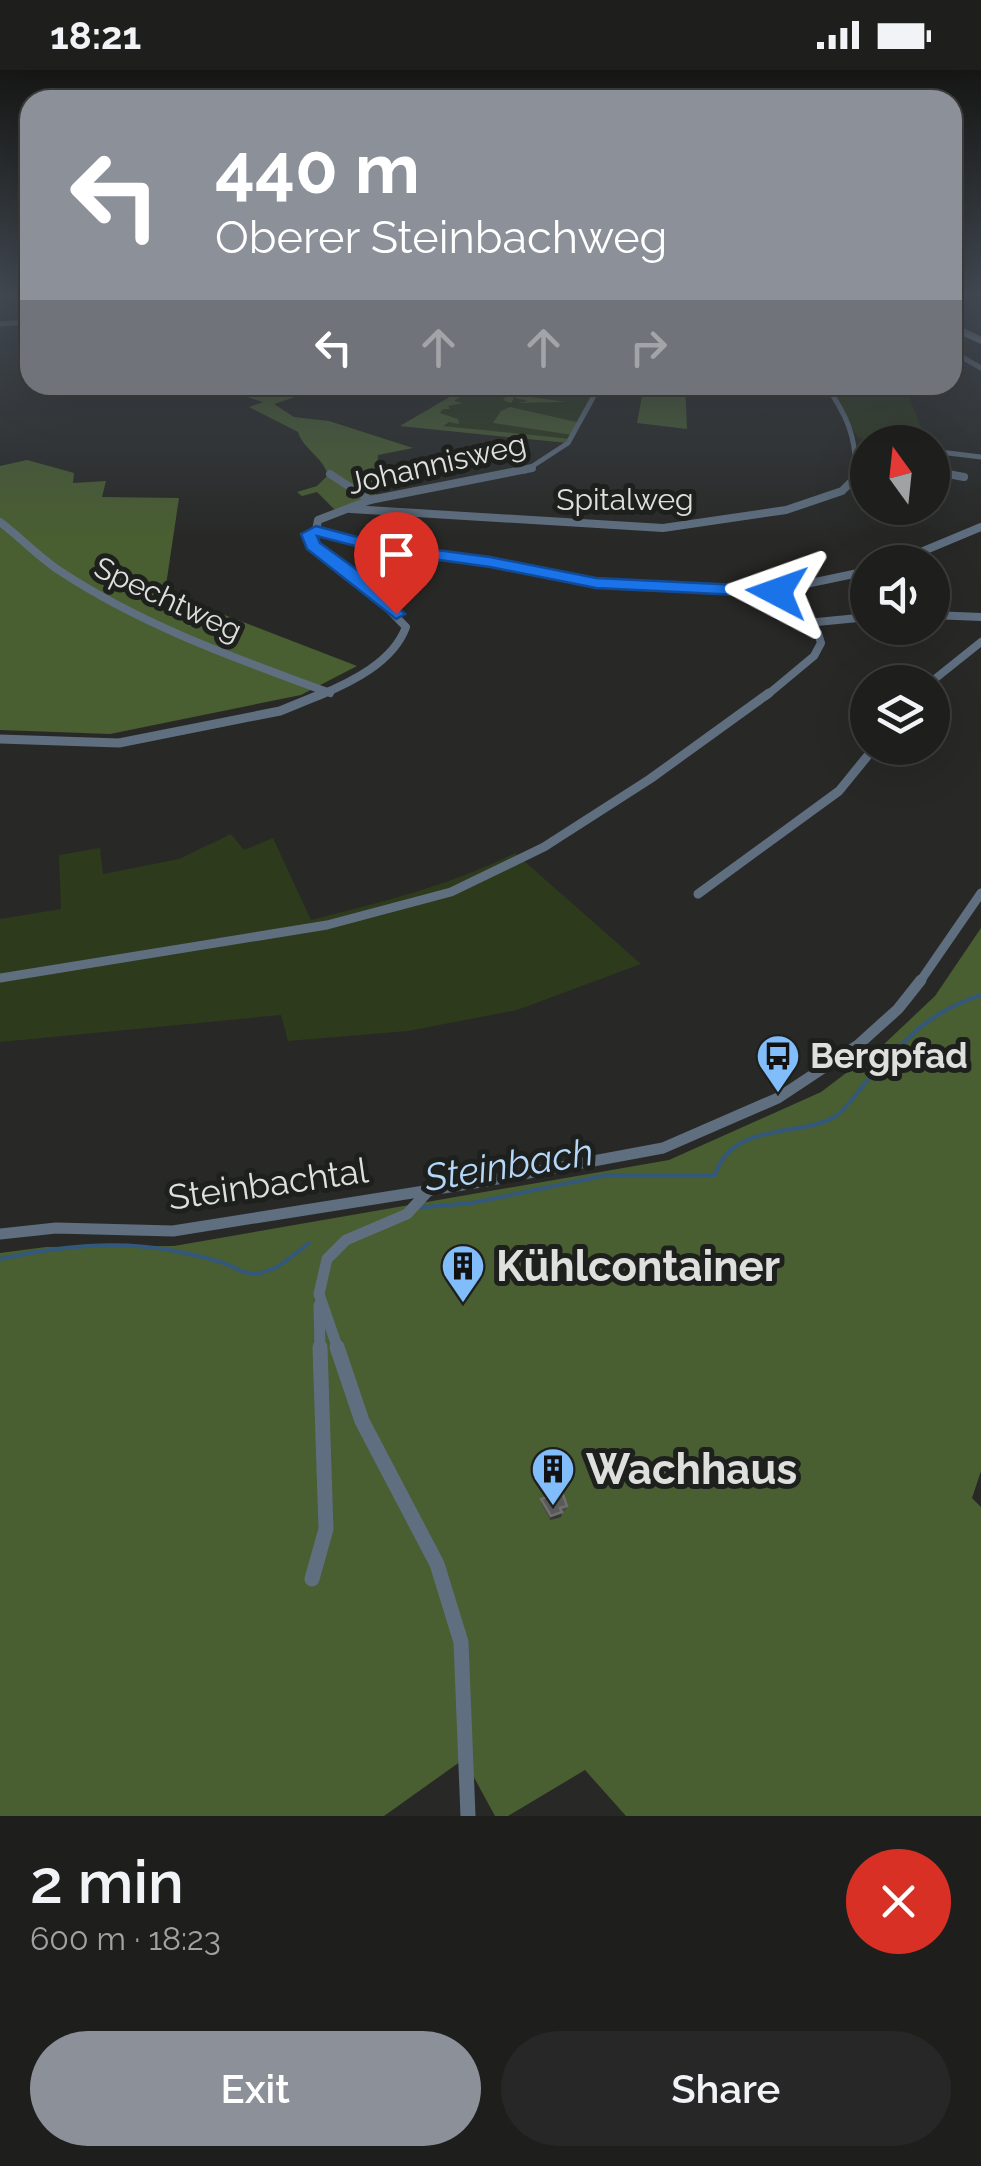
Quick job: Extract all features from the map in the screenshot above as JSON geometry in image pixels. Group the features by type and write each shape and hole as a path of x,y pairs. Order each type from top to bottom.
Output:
{"street":[{"name":"Johannisweg","path":"316,531 318,520 370,500 530,470 568,443 594,395"},
{"name":"Spitalweg","path":"345,508 663,528 786,510 842,491 852,480 856,459 851,432 835,395"},
{"path":"950,453 981,456"},
{"path":"330,474 370,500"},
{"path":"950,474 964,477"},
{"name":"Spechtweg","path":"0,522 56,569 89,589 193,639 330,692"},
{"path":"938,545 981,527"},
{"path":"0,739 119,743 280,711 330,692 399,646 406,627 355,575 313,546 309,534 316,531 375,546 490,562 596,583 777,594 850,576"},
{"path":"0,978 327,925 451,892 500,870 650,779 814,656 821,643 818,632 777,594"},
{"path":"950,616 981,617"},
{"path":"807,623 850,619"},
{"path":"950,667 981,642"},
{"path":"698,894 839,791 860,765"},
{"name":"Steinbachtal","path":"0,1234 56,1228 173,1231 663,1148 778,1098 833,1064 898,1009 938,959 981,893"},
{"path":"312,1578 326,1529 320,1279 331,1250 354,1234 406,1215 430,1189"},
{"path":"319,1294 362,1421 437,1564 461,1642 468,1816"}],"green space":[{"path":"241,395 301,395 274,404 294,417 329,421 413,448 378,455 376,497 335,510 317,492 302,496 297,492 317,486 328,475 298,432 249,407 263,402"},
{"path":"453,395 597,395 568,443 400,426"},
{"path":"453,395 462,395 454,401 463,403 448,406 450,409 440,413 458,419 459,424 449,422 443,426 571,439 568,443 400,426"},
{"path":"515,395 566,402 517,403 528,401"},
{"path":"642,395 685,395 687,429 637,423"},
{"path":"832,395 908,395 920,425 850,425"},
{"path":"510,407 581,423 573,435 493,423 501,411"},
{"path":"27,460 74,473 73,483 106,481 102,497 179,498 165,592 357,666 301,695 110,734 0,730 0,466"},
{"path":"231,834 244,850 273,838 311,920 440,884 515,853 641,964 517,1010 408,1031 288,1041 281,1015 0,1042 0,919 61,909 59,855 100,848 103,874 179,859"},
{"path":"981,928 981,1471 972,1498 981,1507 981,1816 626,1816 585,1770 508,1816 495,1816 464,1759 384,1816 0,1816 0,1253 46,1247 174,1246 669,1160 821,1092 882,1046 935,996"}],"building":[{"name":"Wachhaus","path":"562,1492 567,1506 551,1516 541,1499"}],"waterway":[{"name":"Steinbach","path":"416,1208 472,1203 607,1175 715,1175 724,1158 751,1138 834,1117 917,1030 945,1011 981,995"},
{"name":"Steinbach","path":"0,1259 66,1248 131,1246 192,1254 257,1273 281,1264 309,1243"}],"place":[{"name":"Bergpfad","path":"778,1094"},
{"name":"Kühlcontainer","path":"463,1304"},
{"name":"Wachhaus","path":"553,1507"}],"route":[{"path":"396,614 355,575 313,546 309,534 316,531 375,546 490,562 596,583 777,592"}]}
